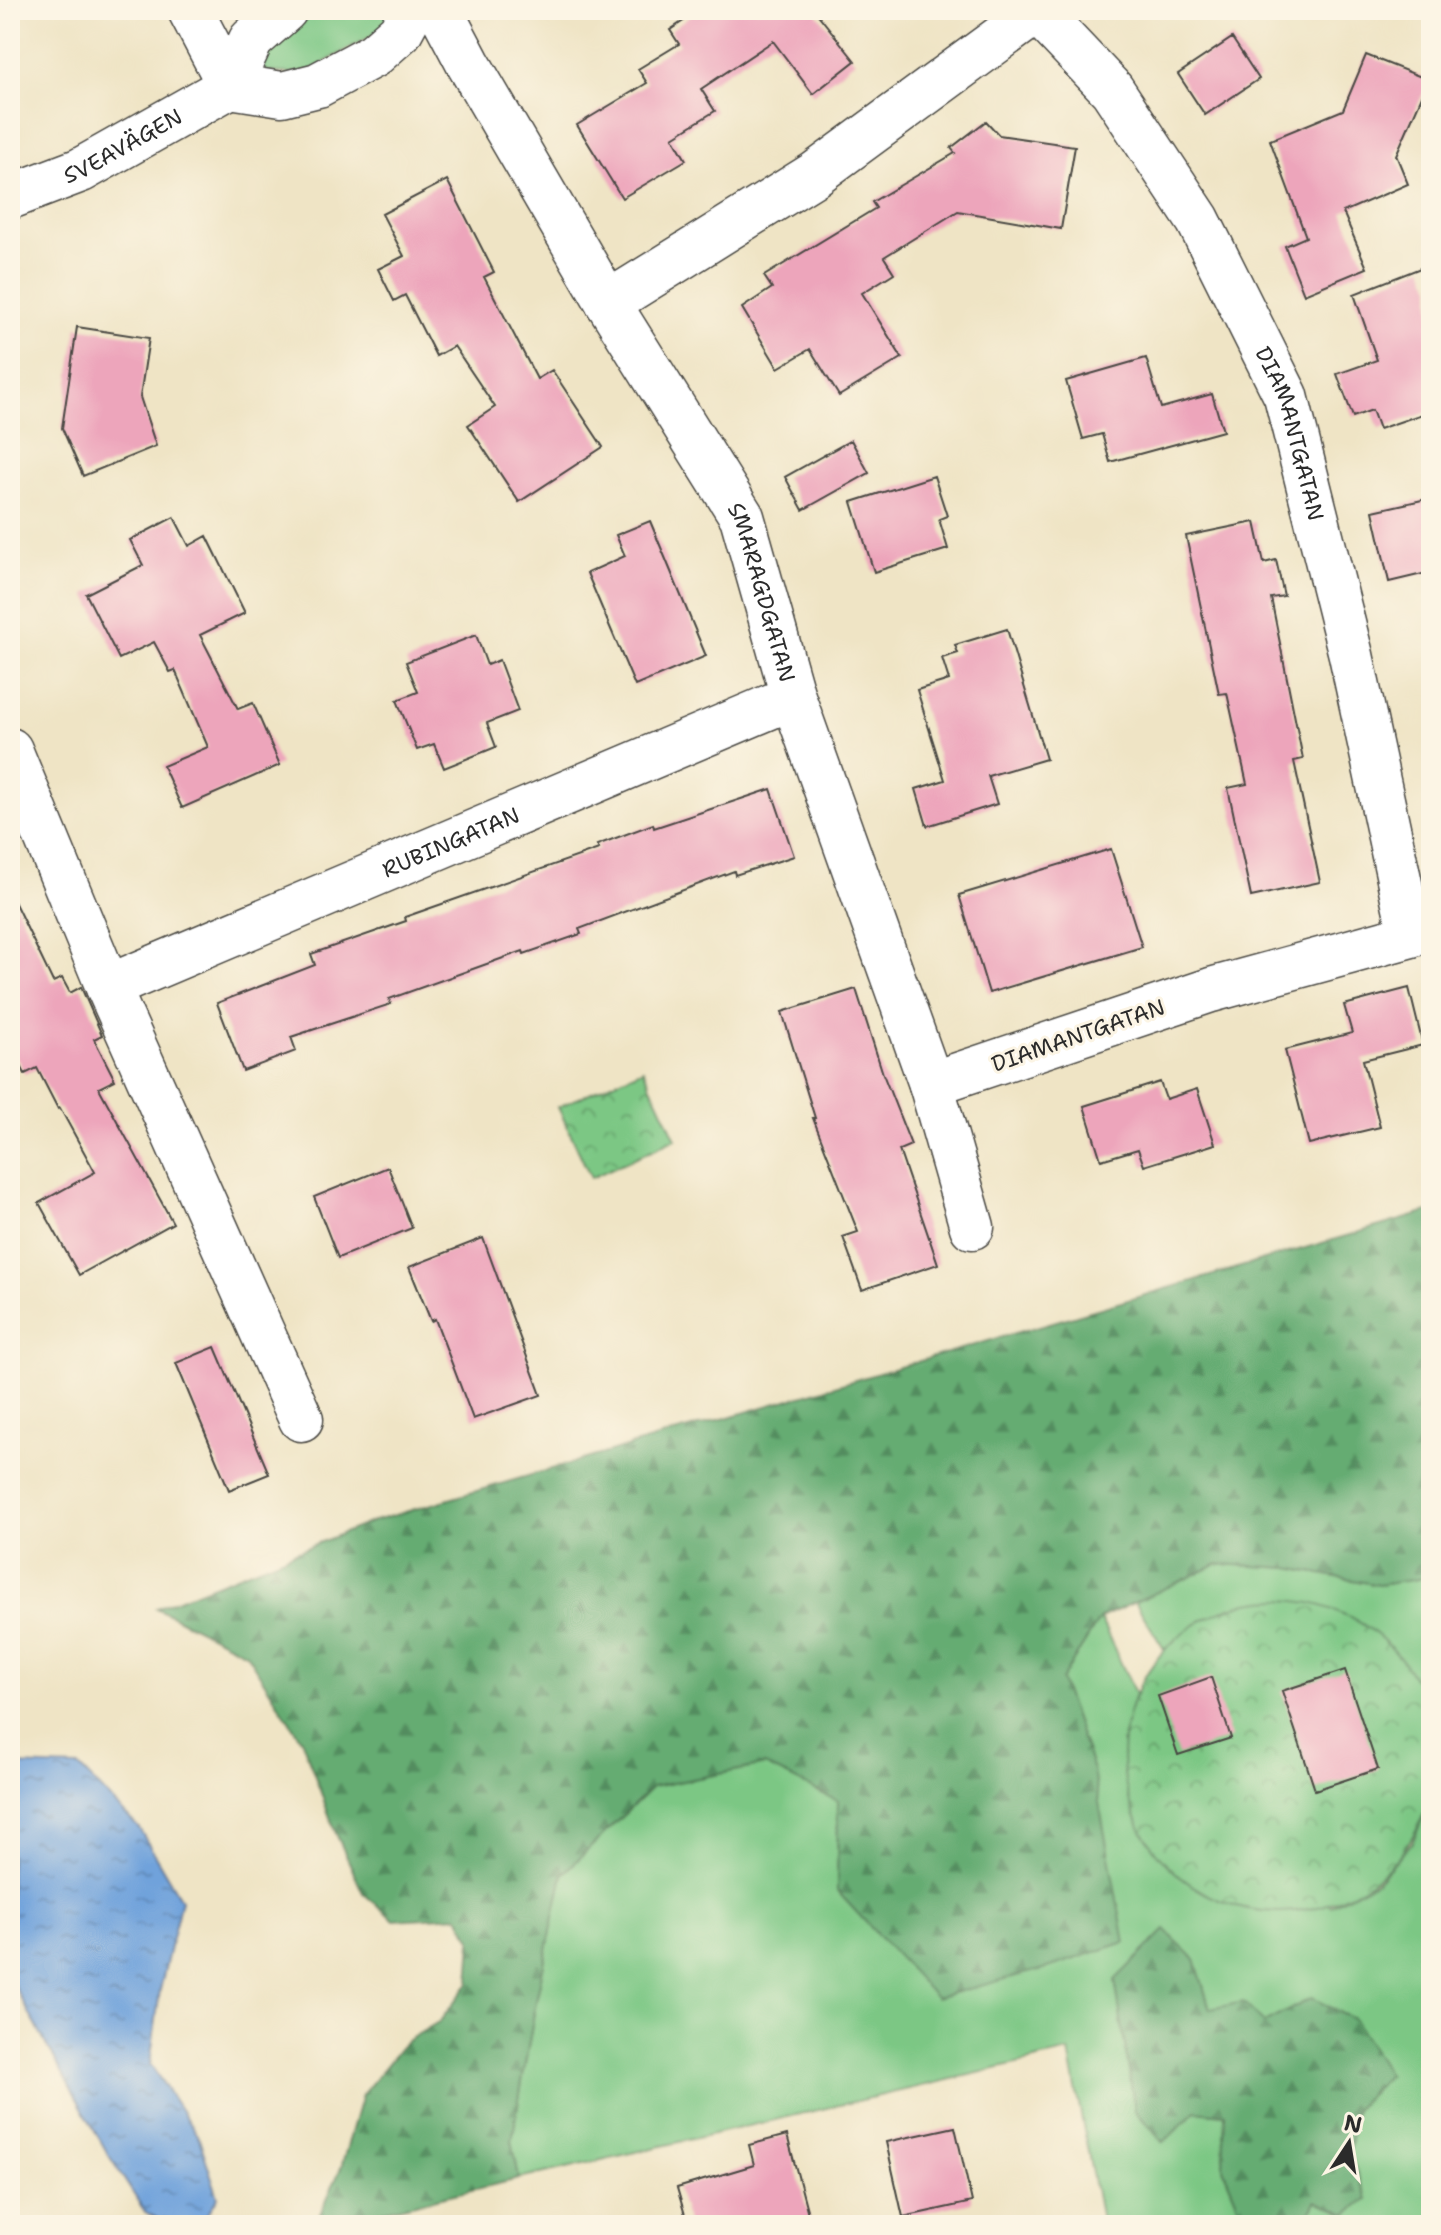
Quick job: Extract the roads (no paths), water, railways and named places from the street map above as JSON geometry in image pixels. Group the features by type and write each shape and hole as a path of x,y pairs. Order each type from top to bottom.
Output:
{"street":[{"path":"190,10 230,86"},
{"path":"230,86 251,40 285,10"},
{"path":"230,86 282,94 318,85 374,55 400,32 412,10"},
{"name":"SMARAGDGATAN","path":"440,10 608,303 742,517 793,697 931,1084 972,1227"},
{"name":"DIAMANTGATAN","path":"608,303 815,174 1037,11 1112,90 1198,220 1286,396 1351,655 1411,935 1211,990 931,1084"},
{"name":"SVEAVÄGEN","path":"10,197 81,170 230,86"},
{"name":"RUBINGATAN","path":"108,987 793,697"},
{"path":"10,750 108,987 301,1419"}],"water":[{"path":"10,1765 79,1767 139,1828 181,1900 160,1990 150,2064 199,2138 218,2197 201,2225 170,2225 145,2212 108,2154 10,1979"}]}
